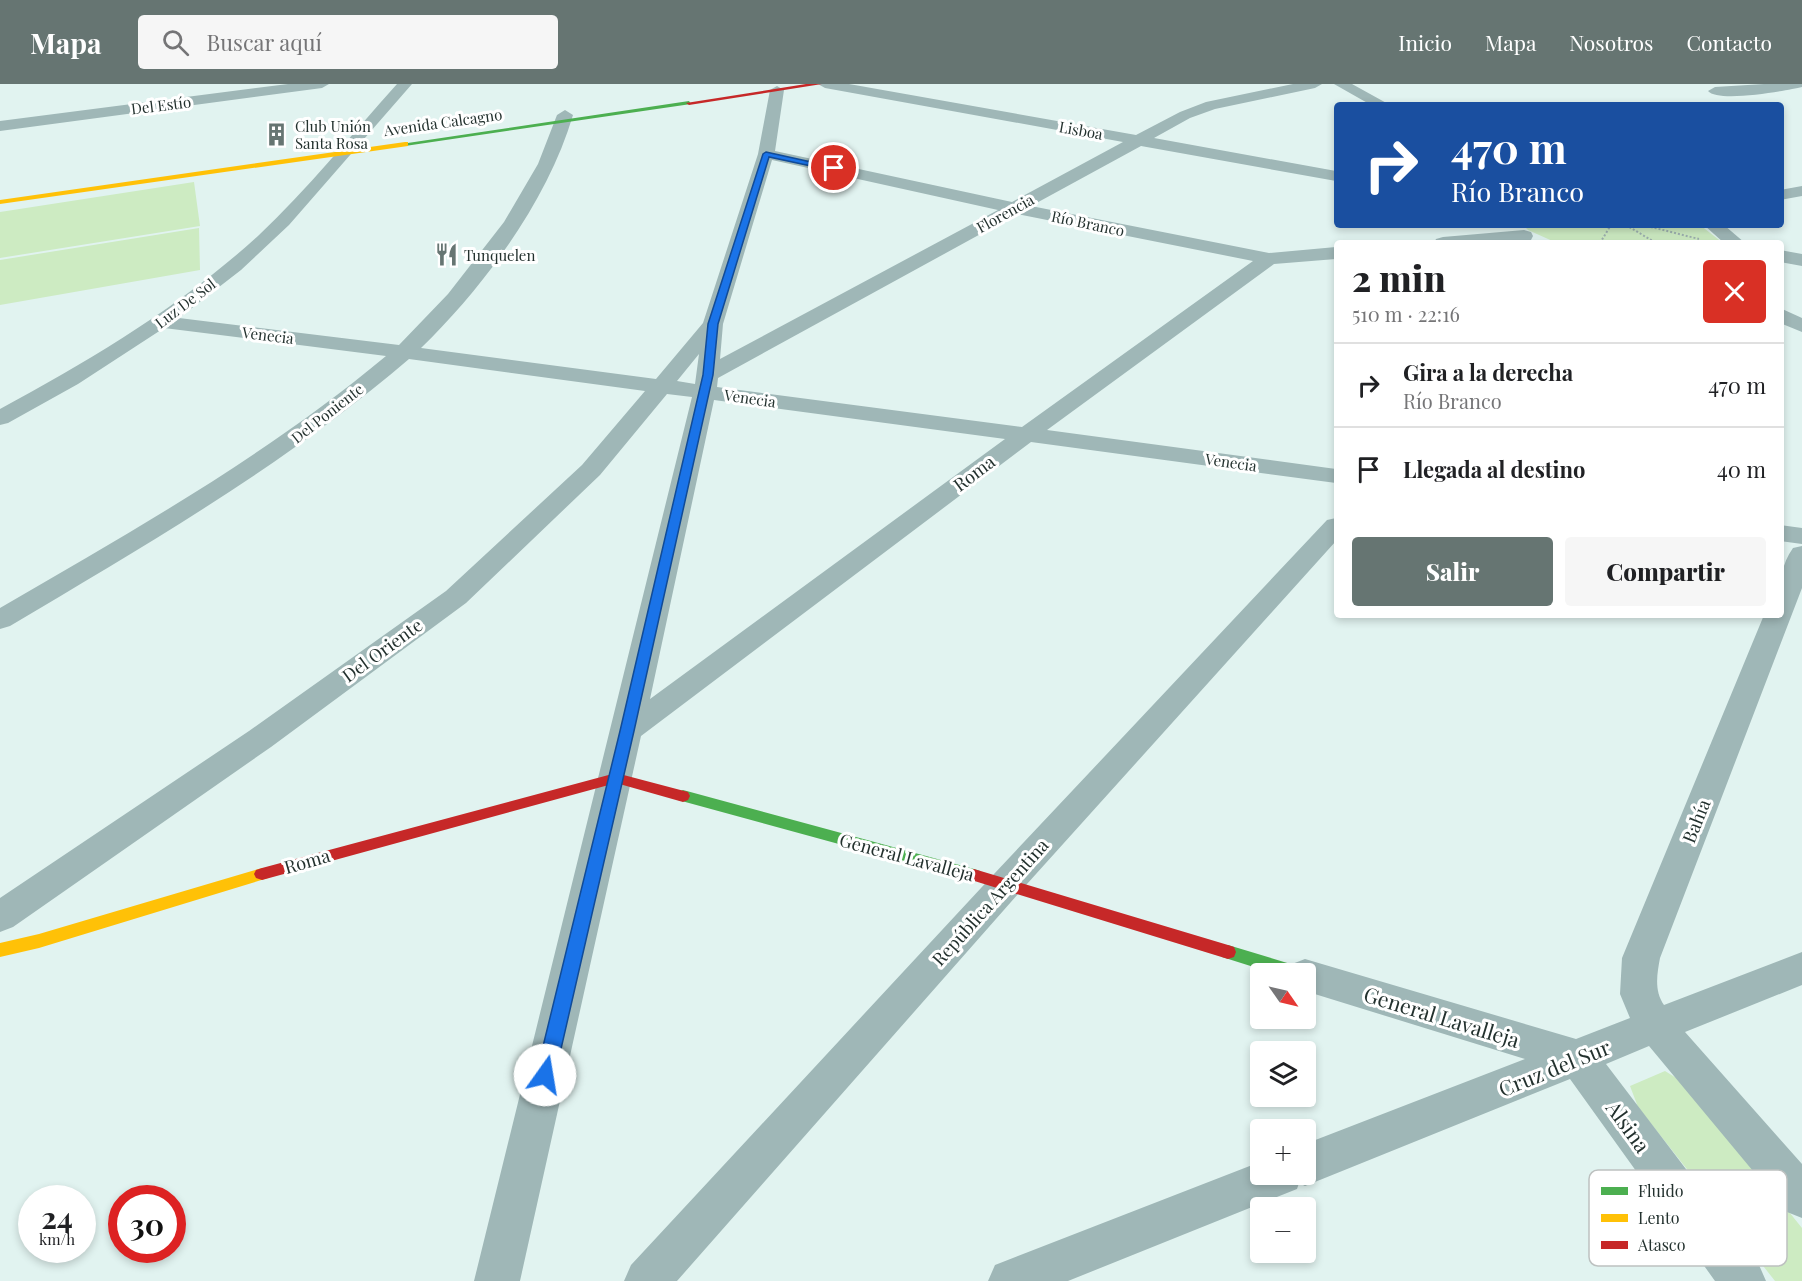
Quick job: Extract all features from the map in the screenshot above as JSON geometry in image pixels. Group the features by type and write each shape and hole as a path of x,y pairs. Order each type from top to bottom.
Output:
{"street":[{"name":"Del Estío","path":"0,126 322,84"},
{"name":"Luz De Sol","path":"0,418 98,363 162,322 211,285 264,239 317,186 346,149 405,84"},
{"name":"Avenida Calcagno","path":"0,195 346,149 777,86 819,84"},
{"name":"Lisboa","path":"825,84 1334,176"},
{"name":"Florencia","path":"706,383 1136,140 1211,105 1315,84"},
{"path":"1341,84 1376,102"},
{"path":"1706,102 1718,88 1744,91 1797,84"},
{"path":"497,1281 627,731 706,383 713,324 766,154 777,86"},
{"name":"Del Poniente","path":"0,620 174,517 306,432 405,352 474,277 526,204 560,138 564,118"},
{"name":"Avenida Calcagno","path":"0,202 346,149"},
{"name":"Río Branco","path":"766,154 1015,208 1269,259"},
{"path":"1784,194 1802,191"},
{"path":"1709,233 1728,240"},
{"path":"1474,240 1525,235"},
{"path":"1269,259 1334,253"},
{"path":"1784,257 1802,260"},
{"name":"Roma","path":"627,731 1026,435 1269,259"},
{"path":"1784,316 1802,326"},
{"name":"Venecia","path":"162,322 662,387 706,383 1026,435 1334,476"},
{"name":"Del Oriente","path":"0,917 260,739 456,597 591,470 713,324"},
{"name":"República Argentina","path":"647,1281 1006,884 1334,528"},
{"path":"1784,534 1802,536"},
{"path":"1784,598 1802,554"},
{"name":"Bahía","path":"1656,1026 1642,1006 1636,984 1641,958 1777,618"},
{"name":"Roma","path":"0,950 39,941 304,861 616,778"},
{"name":"General Lavalleja","path":"616,778 1006,884 1267,963"},
{"name":"Cruz del Sur","path":"1316,1161 1802,968"},
{"name":"General Lavalleja","path":"1316,978 1578,1058"},
{"path":"1656,1026 1779,1170"},
{"name":"Alsina","path":"1578,1058 1661,1170"},
{"path":"1787,1179 1802,1197"},
{"path":"1011,1281 1254,1185"},
{"name":"Alsina","path":"1732,1266 1743,1281"}],"path":[{"path":"1631,228 1651,240"},
{"path":"1667,228 1709,233"}],"green space":[{"path":"194,182 200,226 0,258 0,212"},
{"path":"199,228 200,270 0,305 0,260"},
{"path":"1526,228 1704,228 1719,240 1550,240"},
{"path":"1665,1071 1686,1084 1755,1170 1688,1170 1638,1107 1630,1086"},
{"path":"1787,1209 1802,1228 1802,1281 1775,1281 1763,1266 1787,1266"}],"traffic: fast":[{"path":"405,144 689,103"},
{"path":"683,796 974,875"},
{"path":"1228,952 1264,963"}],"traffic: slow":[{"path":"0,202 405,144"},
{"path":"0,950 39,941 262,874"}],"traffic: jam":[{"path":"689,103 819,84"},
{"path":"262,874 616,778 683,796"},
{"path":"974,875 1228,952"}],"place":[{"name":"Club Unión Santa Rosa","path":"277,135"},
{"name":"Tunquelen","path":"446,255"}],"route":[{"path":"545,1075 627,731 708,375 713,324 766,154 834,168"}]}
